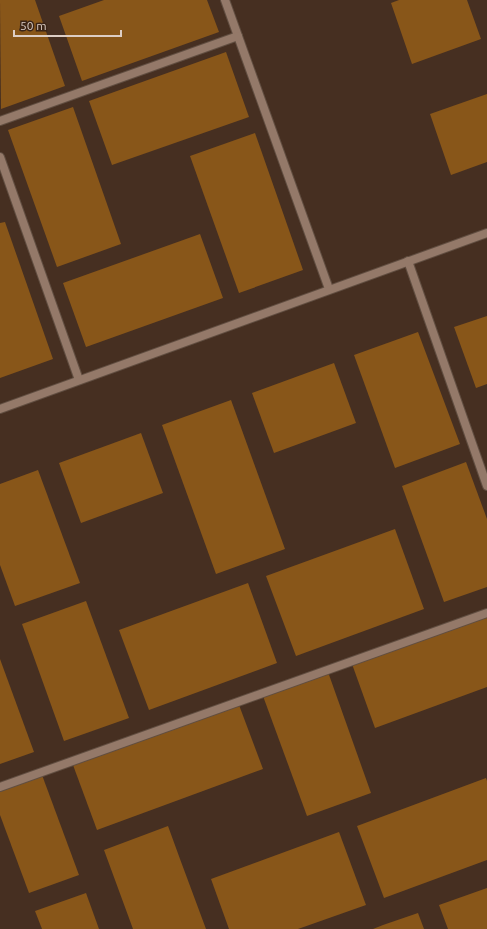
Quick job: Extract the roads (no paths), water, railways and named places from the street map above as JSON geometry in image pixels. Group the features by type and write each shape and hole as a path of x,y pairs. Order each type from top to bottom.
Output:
{"street":[{"path":"225,0 329,289"},
{"path":"0,121 238,36"},
{"path":"0,157 79,380"},
{"path":"0,409 487,233"},
{"path":"408,261 487,486"},
{"path":"0,788 487,613"}]}
